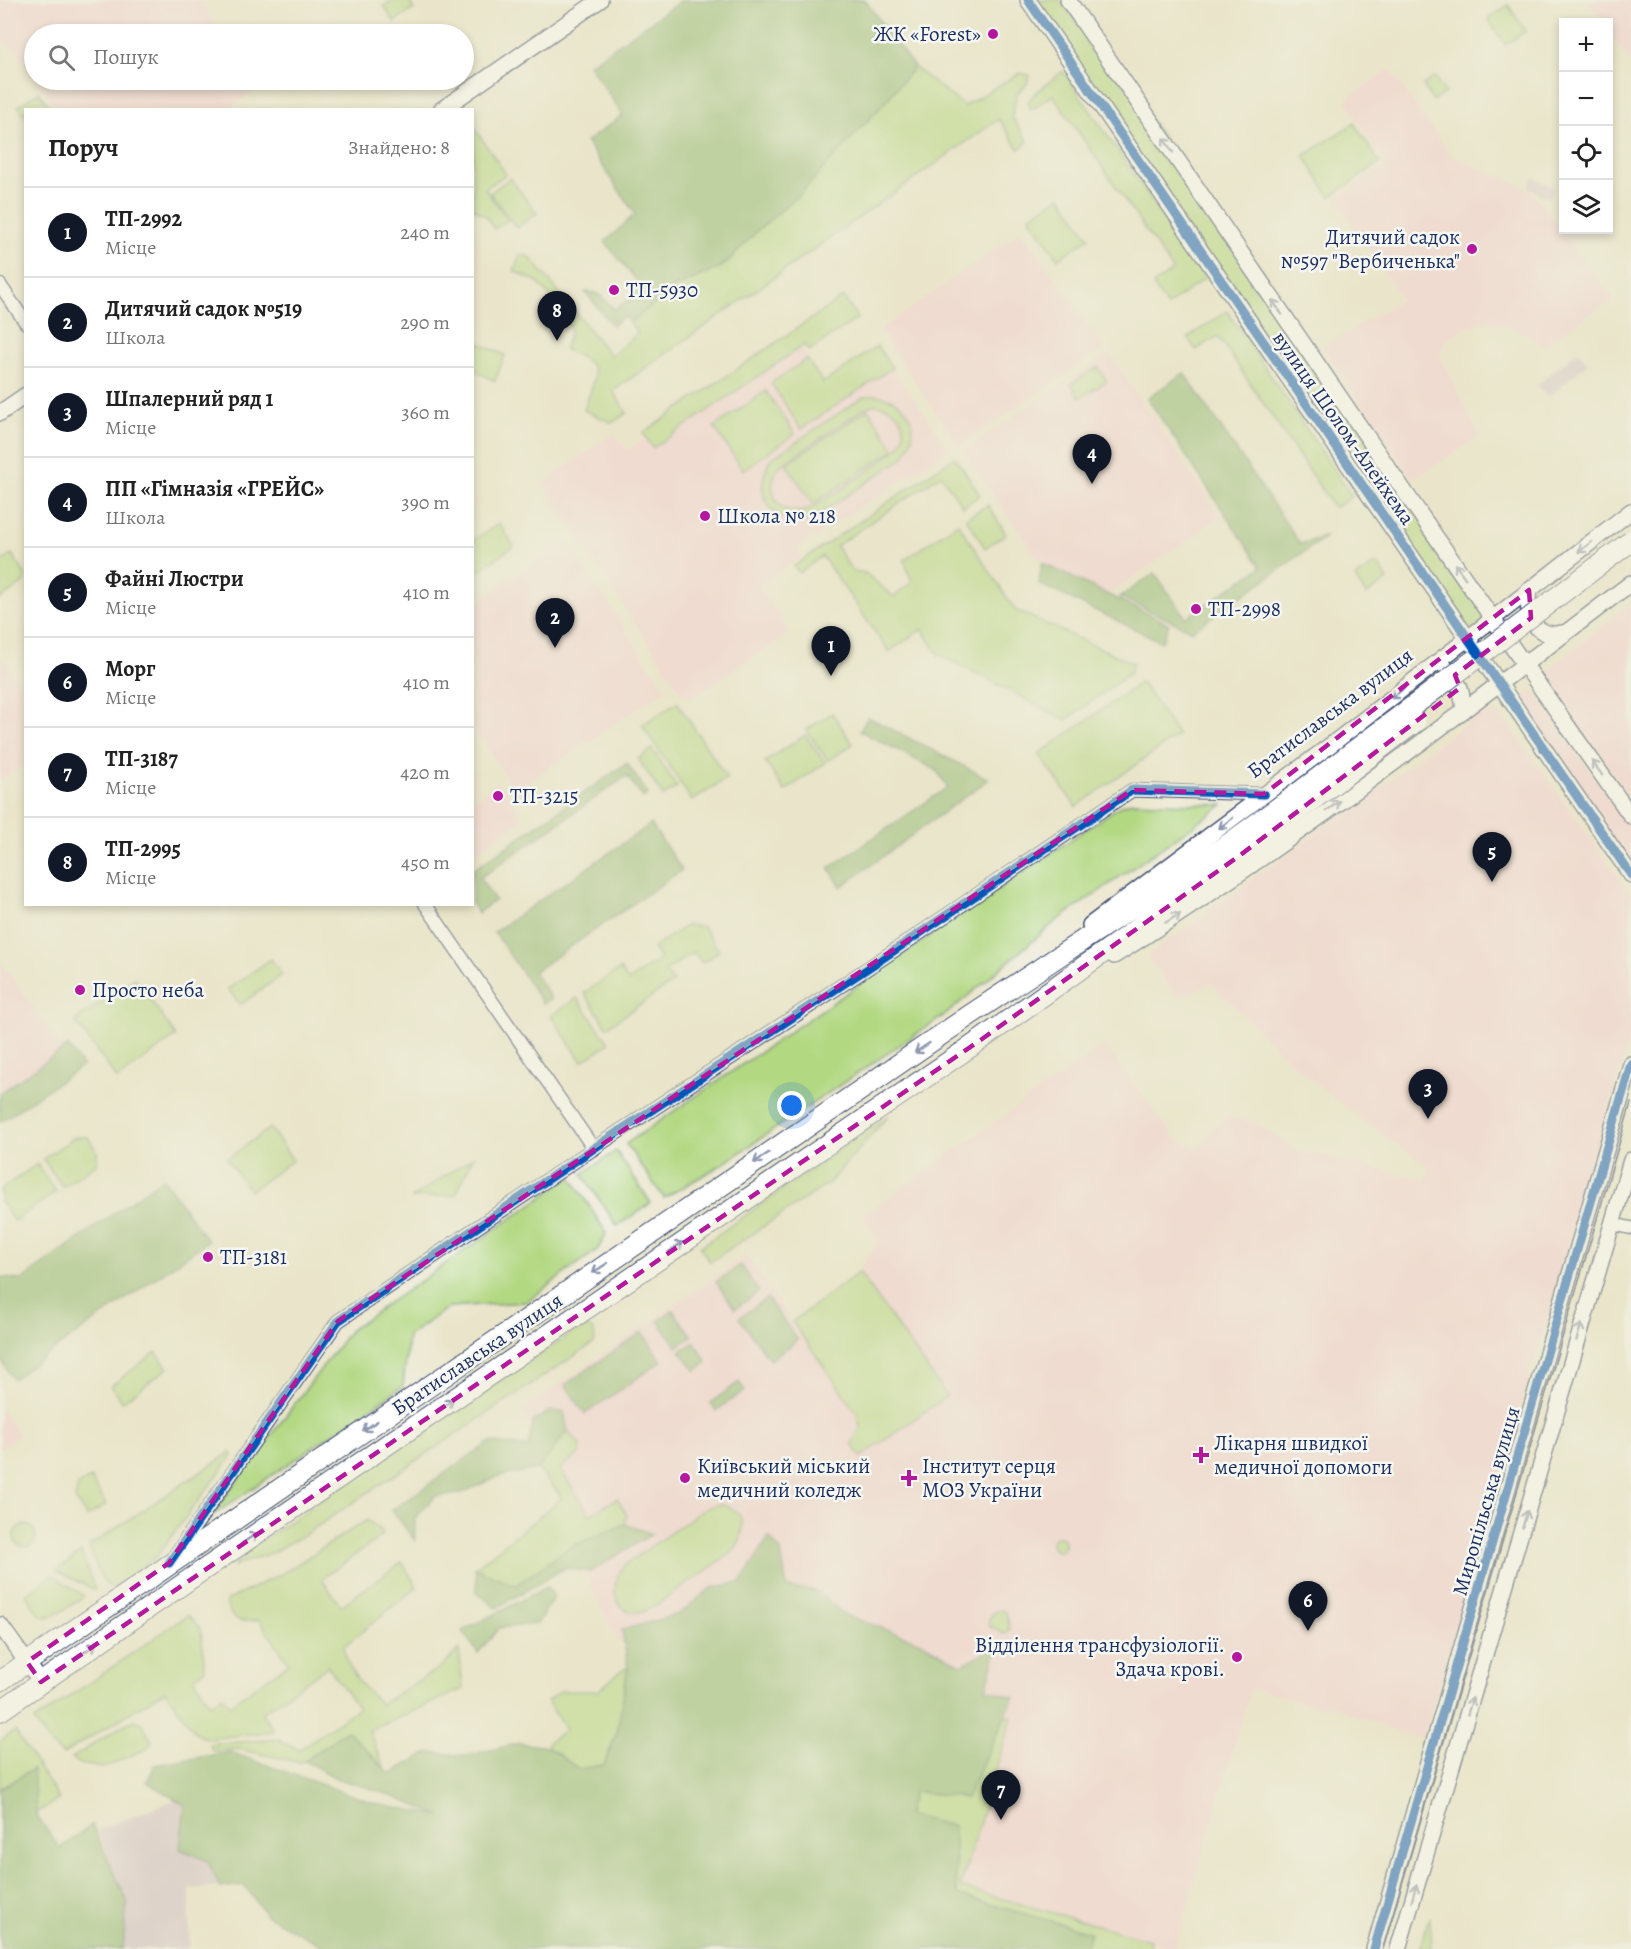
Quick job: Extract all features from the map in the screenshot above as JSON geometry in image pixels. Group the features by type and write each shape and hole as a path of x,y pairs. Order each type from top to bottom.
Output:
{"main road":[{"name":"Братиславська вулиця","path":"0,1711 982,1039 1239,856 1310,793 1631,541"},
{"name":"Братиславська вулиця","path":"0,1680 970,1015 1231,842 1310,793 1631,557"}],"street":[{"path":"474,87 600,0"},
{"name":"вулиця Шолом-Алейхема","path":"1028,0 1631,875"},
{"name":"вулиця Шолом-Алейхема","path":"1068,0 1284,318 1631,816"},
{"path":"444,108 470,90"},
{"path":"0,285 24,320"},
{"path":"0,413 24,396"},
{"name":"Братиславська вулиця","path":"970,1015 1340,738 1631,511"},
{"name":"Братиславська вулиця","path":"982,1039 1191,907 1525,666 1631,583"},
{"path":"1529,590 1527,605 1534,623 1541,631 1554,635 1568,631"},
{"path":"1428,669 1437,666 1449,670 1456,679 1461,692 1464,710"},
{"path":"169,1563 338,1321 1132,790 1264,794"},
{"path":"425,906 594,1149"},
{"name":"Миропільська вулиця","path":"1374,1949 1631,1064"},
{"name":"Миропільська вулиця","path":"1398,1949 1631,1160"},
{"path":"1612,1224 1631,1228"},
{"path":"0,1626 41,1682"}],"highlighted area":[{"path":"1529,590 1531,618 1455,675 1460,688 1239,856 982,1039 41,1682 27,1662 169,1563 338,1321 1132,790 1264,794"}],"shaded area":[{"path":"0,0 200,0 216,24 24,24 24,62 16,50 0,41"},
{"path":"1587,0 1631,0 1631,64 1613,38 1613,18 1599,18"},
{"name":"Дитячий садок №597 \"Вербиченька\"","path":"1390,69 1451,156 1528,188 1559,228 1559,234 1564,234 1614,298 1543,347 1535,338 1509,326 1485,322 1465,328 1447,340 1439,353 1480,437 1413,479 1323,347 1402,299 1334,199 1385,164 1345,100"},
{"path":"43,90 256,90 229,108 56,108"},
{"path":"1533,177 1555,188 1549,199 1528,188"},
{"path":"1021,231 1105,348 959,446 879,330"},
{"name":"Школа № 218","path":"877,346 949,449 797,548 802,557 758,586 790,633 687,701 542,483 614,433 627,450 645,438 653,449 801,348 823,383"},
{"path":"1578,351 1588,363 1548,398 1537,385"},
{"path":"1109,353 1221,517 1107,595 1042,563 962,451"},
{"path":"566,540 666,690 515,790 474,729 474,604"},
{"path":"1631,604 1631,800 1546,677 1560,660"},
{"path":"0,654 24,689 24,765 0,781"},
{"path":"1533,689 1631,830 1631,867 1518,699"},
{"path":"1500,713 1631,894 1631,1034 1423,1739 1390,1730 1327,1703 1325,1708 1251,1688 1175,1949 960,1887 1012,1717 813,1665 745,1609 619,1643 591,1587 587,1573 606,1540 521,1411 746,1255 792,1322 859,1272 878,1242 863,1215 1104,1045 1176,1139 1197,1149 1225,1116 1257,1124 1298,1150 1425,1180 1429,1166 1385,1137 1306,1076 1211,983 1178,998 1147,956 1478,715"},
{"path":"499,782 524,819 474,853 474,799"},
{"path":"0,960 67,1055 0,1100"},
{"path":"0,1408 20,1435 0,1449"},
{"path":"192,1793 222,1863 224,1887 190,1889 189,1949 122,1949 119,1885 98,1830"}],"green space":[{"path":"393,0 408,0 414,9 394,22 384,6"},
{"path":"682,0 865,0 914,67 886,101 800,194 759,229 723,266 675,287 630,323 625,316 612,325 585,292 597,293 615,309 635,295 637,281 605,242 635,214 586,142 623,115 589,65"},
{"path":"1031,0 1060,0 1146,113 1494,618 1468,638"},
{"path":"1508,5 1526,31 1505,45 1488,19"},
{"path":"914,67 964,106 1020,73 1029,75 1027,84 1017,93 1012,117 1028,141 1019,149 999,119 613,391 627,413 612,423 584,410 594,378 592,366 564,349 571,330 559,308 538,282 514,271 520,255 529,256 611,356 638,333 630,323 675,287 723,266 759,229 800,194 886,101"},
{"path":"1063,71 1205,278 1167,306 1153,285 1173,270 1053,95 1031,110 1028,102 1035,93"},
{"path":"1435,77 1445,93 1433,101 1423,85"},
{"path":"39,92 50,108 24,108 24,115 18,106"},
{"path":"1354,123 1380,163 1330,197 1304,156"},
{"path":"474,127 506,174 485,189 508,220 494,229 486,216 474,209"},
{"path":"510,178 537,213 517,228 490,193"},
{"path":"1061,196 1089,238 1058,259 1029,217"},
{"path":"843,297 858,318 809,351 804,345 653,448 643,433"},
{"path":"1227,311 1352,496 1334,508 1218,336 1196,350 1188,338"},
{"path":"474,341 505,355 495,381 475,370"},
{"path":"877,346 892,368 801,429 771,383 807,359 823,383"},
{"path":"1098,367 1107,381 1080,398 1071,384"},
{"path":"1184,373 1300,544 1327,536 1192,631 1120,597 1155,573 1186,618 1261,567 1147,398"},
{"path":"766,391 795,434 743,470 714,427"},
{"path":"875,395 887,398 905,409 910,417 912,436 903,458 811,520 797,521 775,513 764,496 763,484 771,459 863,397","holes":["878,405 894,412 900,418 904,428 900,445 895,450 853,481 809,508 792,511 778,503 774,497 773,480 781,465 865,408"]},
{"path":"868,409 895,449 813,504 786,464"},
{"path":"955,457 980,495 963,507 941,475 836,546 852,571 865,573 894,597 912,582 904,560 958,523 1015,610 1133,663 1130,673 1066,720 938,654 922,629 889,652 822,556 799,573 794,566"},
{"path":"988,505 1006,534 985,548 966,518"},
{"path":"499,523 514,546 474,574 474,540"},
{"path":"12,554 24,572 24,583 0,599 0,563"},
{"path":"1042,563 1169,624 1162,642 1039,584"},
{"path":"1377,563 1388,580 1366,595 1355,578"},
{"path":"1141,682 1178,735 1076,807 1039,754"},
{"path":"677,702 727,778 692,801 642,725"},
{"path":"832,713 853,744 828,761 806,730"},
{"path":"868,717 989,779 841,887 829,868 948,787 936,770 860,731"},
{"path":"805,735 825,763 785,791 765,762"},
{"path":"652,749 677,787 663,796 638,759"},
{"path":"627,763 648,794 643,798 627,776 480,878 495,900 478,913 473,906 474,869"},
{"path":"1132,802 1223,805 1055,922 949,1012 721,1165 664,1198 626,1144 1120,806"},
{"path":"651,824 682,870 534,972 551,998 543,1004 494,932"},
{"path":"687,925 703,927 719,951 702,963 694,952 665,971 673,982 607,1027 584,993 620,969 628,981 660,959 653,948"},
{"path":"271,959 282,975 240,1005 228,989"},
{"path":"135,978 176,1036 117,1079 75,1021"},
{"path":"577,998 609,1043 582,1062 551,1016"},
{"path":"68,1046 82,1066 0,1122 0,1093"},
{"path":"889,1115 829,1183 710,1262 700,1247"},
{"path":"270,1128 293,1160 250,1191 227,1159"},
{"path":"75,1137 88,1137 97,1152 97,1163 63,1187 43,1159"},
{"path":"616,1151 651,1203 617,1226 582,1174"},
{"path":"473,1157 456,1195 412,1198"},
{"path":"37,1164 56,1192 14,1221 0,1201 0,1190"},
{"path":"571,1177 606,1234 598,1249 526,1302 449,1307 408,1336 403,1386 209,1518 350,1330"},
{"path":"163,1178 208,1241 13,1379 0,1359 0,1277 21,1280"},
{"path":"741,1265 759,1292 735,1309 716,1282"},
{"path":"859,1272 947,1396 861,1457 852,1444 860,1427 857,1413 792,1322"},
{"path":"767,1298 798,1340 770,1360 739,1318"},
{"path":"673,1310 692,1336 677,1347 658,1321"},
{"path":"588,1327 594,1331 595,1342 304,1535 273,1552 234,1566 247,1550 573,1332"},
{"path":"642,1332 662,1361 585,1414 565,1385"},
{"path":"695,1342 707,1362 696,1371 680,1351"},
{"path":"156,1352 168,1368 122,1402 111,1386"},
{"path":"739,1382 745,1390 716,1411 710,1403"},
{"path":"550,1411 564,1412 568,1431 538,1469 500,1476 459,1494 435,1496 415,1518 415,1541 392,1510 490,1442 528,1448 533,1421"},
{"path":"568,1431 581,1446 580,1453 560,1469 590,1515 617,1498 627,1515 625,1524 570,1547 511,1594 475,1568 562,1498 538,1469"},
{"path":"231,1452 232,1456 156,1557 112,1589 102,1580 89,1546"},
{"path":"91,1478 106,1505 87,1517 75,1499 78,1485"},
{"path":"719,1504 733,1509 741,1519 741,1536 733,1552 655,1606 641,1612 623,1609 618,1603 615,1588 620,1571 626,1564 706,1508"},
{"path":"367,1520 381,1530 383,1535 322,1579 341,1606 402,1562 417,1587 344,1646 352,1671 381,1704 444,1665 459,1649 463,1689 369,1731 385,1769 347,1730 305,1761 298,1762 238,1749 213,1751 209,1744 280,1739 282,1743 300,1749 358,1708 328,1666 262,1713 274,1731 208,1739 196,1734 165,1691 63,1754 52,1746 34,1721 188,1615 201,1629 205,1670 194,1678 210,1704 222,1696 230,1705 289,1663 259,1620 247,1622 237,1620 230,1613 226,1601 283,1573"},
{"path":"625,1524 652,1534 590,1572 565,1568 496,1608 477,1592 475,1568 516,1585 570,1547"},
{"path":"25,1525 33,1528 36,1536 33,1544 25,1547 17,1544 14,1536 17,1528"},
{"path":"769,1537 781,1551 787,1588 815,1590 845,1615 921,1642 961,1665 998,1646 986,1689 1014,1697 966,1798 914,1791 907,1815 954,1826 957,1895 1090,1932 1085,1949 329,1949 267,1916 244,1885 220,1888 208,1861 180,1849 185,1805 147,1782 155,1765 230,1752 374,1803 442,1816 376,1790 338,1779 305,1761 347,1730 390,1774 429,1752 466,1756 519,1743 548,1747 579,1769 604,1765 617,1732 628,1668 622,1630 679,1614 711,1588 741,1582"},
{"path":"1058,1537 1063,1539 1065,1544 1063,1549 1058,1551 1053,1549 1051,1544 1053,1539"},
{"path":"81,1552 95,1590 57,1571"},
{"path":"53,1575 84,1596 62,1611 44,1617 38,1613 26,1594"},
{"path":"547,1587 554,1596 537,1624 499,1628 478,1653 462,1631"},
{"path":"1000,1610 1006,1612 1010,1629 1004,1634 989,1626 989,1619 993,1613"},
{"path":"628,1667 617,1732 604,1765 579,1769 548,1747 548,1742 566,1730 547,1701 561,1691 598,1691"},
{"path":"1006,1715 1012,1717 960,1887 1150,1940 1149,1949 1085,1949 1089,1932 957,1895 954,1826 907,1816 914,1791 966,1798"},
{"path":"135,1720 142,1723 152,1742 146,1749 103,1768 80,1764 72,1758 125,1724"},
{"path":"15,1731 59,1799 36,1813 33,1769 0,1789 0,1741"},
{"path":"33,1769 36,1815 60,1848 92,1825 127,1901 123,1949 0,1949 0,1789"},
{"path":"1430,1917 1432,1949 1419,1949"}],"tram line":[{"path":"1383,1949 1631,1103"}],"cycle path":[{"path":"1028,0 1631,875"},
{"path":"169,1563 338,1321 1132,790 1264,794"},
{"path":"1374,1949 1631,1064"}],"place":[{"name":"ЖК «Forest»","path":"993,34"},
{"name":"Дитячий садок №597 \"Вербиченька\"","path":"1472,249"},
{"name":"ТП-5930","path":"614,290"},
{"name":"ТП-2995","path":"557,341"},
{"name":"ПП «Гімназія «ГРЕЙС»","path":"1092,484"},
{"name":"Школа № 218","path":"705,516"},
{"name":"ТП-2998","path":"1196,609"},
{"name":"Дитячий садок №519","path":"555,648"},
{"name":"ТП-2992","path":"831,676"},
{"name":"ТП-3215","path":"498,796"},
{"name":"Файні Люстри","path":"1492,882"},
{"name":"Просто неба","path":"80,990"},
{"name":"Шпалерний ряд 1","path":"1428,1119"},
{"name":"ТП-3181","path":"208,1257"},
{"name":"Лікарня швидкої медичної допомоги","path":"1201,1455"},
{"name":"Київський міський медичний коледж","path":"685,1478"},
{"name":"Інститут серця МОЗ України","path":"909,1478"},
{"name":"Морг","path":"1308,1631"},
{"name":"Відділення трансфузіології. Здача крові.","path":"1237,1657"},
{"name":"ТП-3187","path":"1001,1820"}]}
